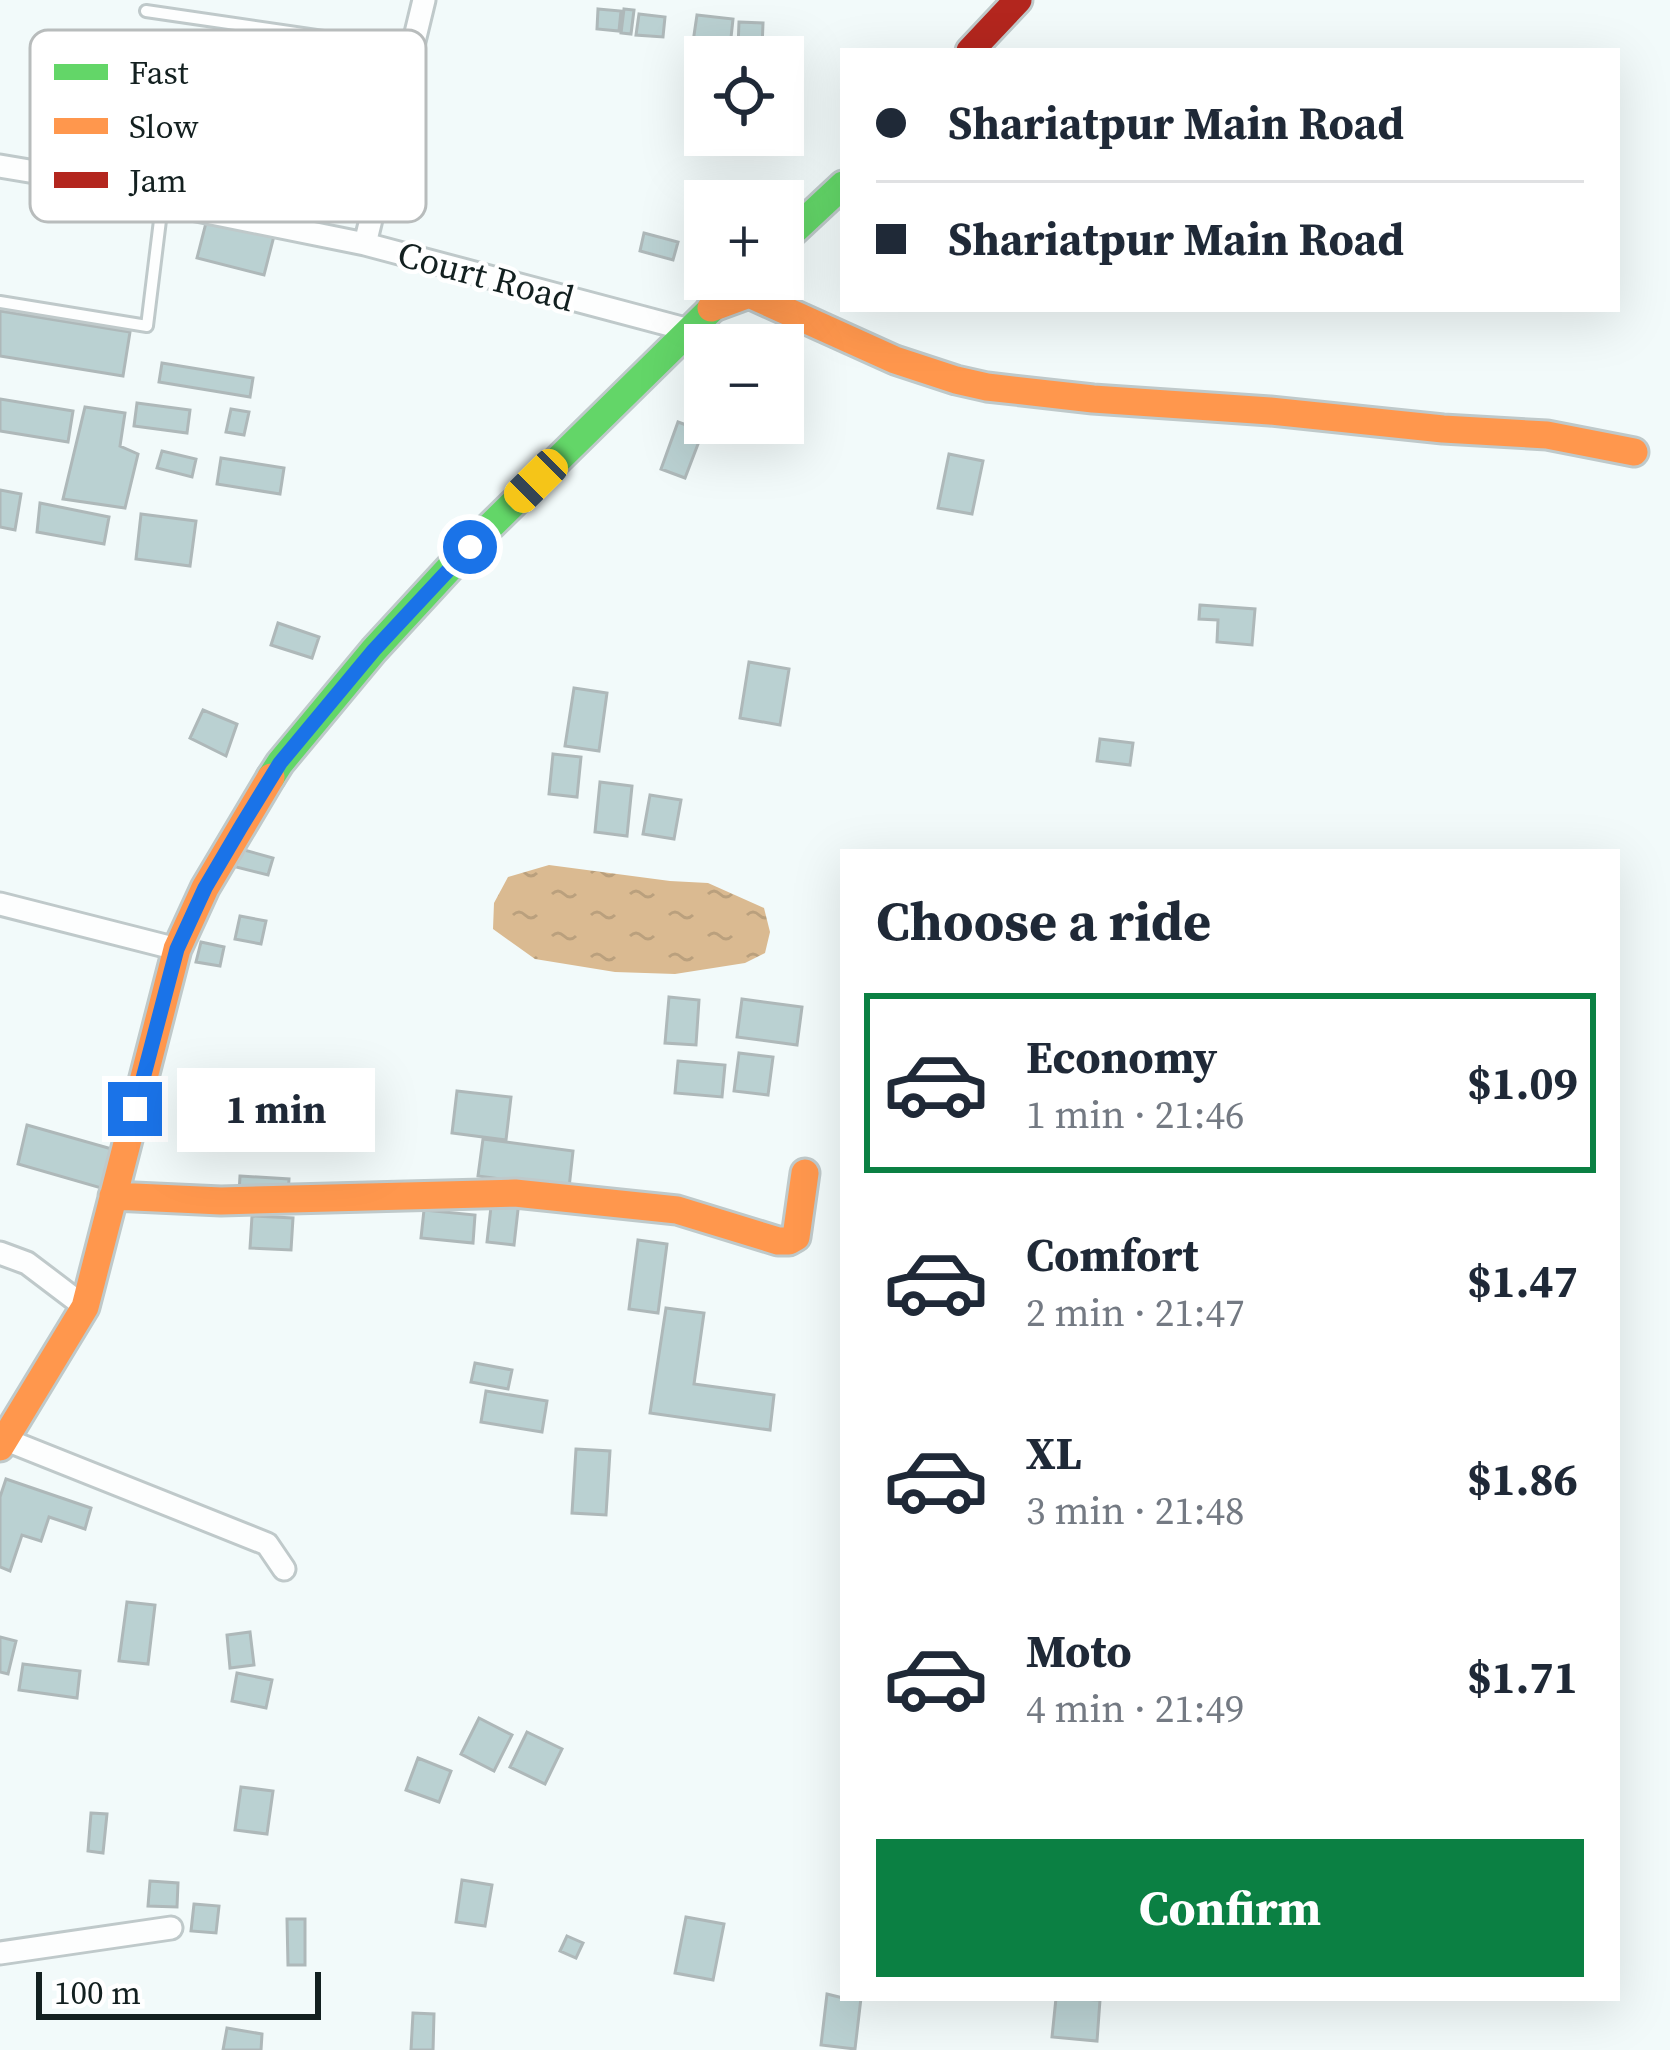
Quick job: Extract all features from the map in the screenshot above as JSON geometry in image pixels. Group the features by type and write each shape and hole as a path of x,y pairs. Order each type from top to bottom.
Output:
{"street":[{"path":"417,30 424,0"},
{"path":"973,48 1018,0"},
{"name":"Court Road","path":"0,166 30,171"},
{"path":"804,221 840,187"},
{"name":"Court Road","path":"256,222 365,244 684,328"},
{"path":"365,244 370,222"},
{"path":"711,308 749,294 899,362 986,386 1139,404 1564,437 1634,452"},
{"path":"694,324 720,300"},
{"path":"284,1570 267,1544 2,1443 85,1307 177,949 205,888 280,763 453,564 684,334"},
{"path":"0,904 177,949"},
{"path":"113,1196 263,1200 515,1193 676,1210 778,1241 796,1237 806,1173"},
{"path":"0,1253 27,1263 85,1307"},
{"path":"0,1953 171,1928"}],"lane":[{"path":"146,11 276,30"},
{"path":"0,302 147,326 160,222"}],"water":[{"path":"549,865 708,883 764,908 770,932 765,953 745,963 675,974 615,972 535,959 493,929 494,903 508,877"}],"building":[{"path":"598,9 621,11 619,31 597,29"},
{"path":"624,9 634,10 631,34 621,33"},
{"path":"639,14 665,17 663,37 636,35"},
{"path":"697,15 733,19 731,36 694,36"},
{"path":"739,22 763,23 762,36 738,36"},
{"path":"206,222 236,222 275,232 264,275 197,258"},
{"path":"644,233 678,242 673,260 640,251"},
{"path":"0,311 130,332 123,376 0,356"},
{"path":"162,363 253,378 250,397 159,382"},
{"path":"0,399 73,411 68,442 0,431"},
{"path":"137,403 190,410 187,433 134,426"},
{"path":"85,407 125,413 120,446 138,454 125,508 63,499"},
{"path":"231,409 249,412 244,435 226,432"},
{"path":"678,422 684,424 684,444 698,444 685,478 661,469"},
{"path":"162,451 196,459 192,477 157,468"},
{"path":"949,454 983,461 972,514 938,508"},
{"path":"221,458 284,468 280,494 217,484"},
{"path":"0,490 21,494 15,530 0,527"},
{"path":"40,503 109,517 104,544 37,532"},
{"path":"141,514 196,521 190,566 136,559"},
{"path":"1200,605 1255,609 1252,645 1217,642 1218,620 1199,619"},
{"path":"278,623 319,637 312,658 271,645"},
{"path":"749,662 789,669 780,725 740,718"},
{"path":"574,688 607,693 599,751 565,746"},
{"path":"203,710 237,724 226,756 190,738"},
{"path":"1100,739 1133,743 1130,765 1097,761"},
{"path":"553,754 581,757 577,797 549,794"},
{"path":"600,782 632,786 627,836 595,832"},
{"path":"650,795 681,800 674,839 643,834"},
{"path":"237,848 273,858 268,875 232,866"},
{"path":"240,916 266,921 261,944 235,939"},
{"path":"201,942 224,947 220,966 196,962"},
{"path":"669,997 699,1000 696,1045 665,1043"},
{"path":"742,999 802,1007 797,1045 737,1037"},
{"path":"739,1053 773,1057 768,1095 734,1091"},
{"path":"678,1061 725,1065 722,1097 675,1093"},
{"path":"457,1091 511,1097 506,1140 452,1133"},
{"path":"27,1125 119,1151 108,1190 18,1164"},
{"path":"483,1139 573,1151 569,1188 478,1176"},
{"path":"240,1176 289,1179 288,1196 239,1193"},
{"path":"492,1198 519,1201 514,1245 487,1242"},
{"path":"424,1210 475,1215 473,1243 421,1238"},
{"path":"252,1216 293,1218 291,1250 250,1248"},
{"path":"638,1240 667,1244 658,1313 629,1309"},
{"path":"666,1308 704,1313 694,1384 774,1395 770,1430 650,1413"},
{"path":"475,1363 512,1370 508,1389 471,1382"},
{"path":"486,1391 547,1401 542,1432 481,1422"},
{"path":"576,1449 610,1451 606,1515 572,1513"},
{"path":"6,1479 91,1508 85,1529 49,1517 41,1541 22,1535 10,1571 0,1567 0,1497"},
{"path":"127,1602 155,1605 148,1664 119,1661"},
{"path":"250,1632 254,1665 230,1668 227,1635"},
{"path":"0,1637 16,1641 8,1674 0,1672"},
{"path":"23,1664 80,1671 77,1698 19,1690"},
{"path":"237,1673 272,1680 266,1708 232,1701"},
{"path":"479,1718 512,1735 494,1771 461,1754"},
{"path":"527,1732 562,1749 545,1784 510,1767"},
{"path":"418,1758 451,1771 439,1802 406,1790"},
{"path":"241,1787 273,1791 267,1834 235,1830"},
{"path":"91,1813 107,1814 103,1853 88,1851"},
{"path":"462,1880 492,1885 485,1926 456,1922"},
{"path":"150,1881 178,1883 177,1907 148,1906"},
{"path":"194,1904 219,1906 216,1933 191,1931"},
{"path":"686,1917 724,1924 713,1980 675,1973"},
{"path":"287,1919 305,1919 305,1965 288,1965"},
{"path":"567,1936 583,1943 576,1958 560,1951"},
{"path":"827,1994 840,2001 861,2001 855,2049 821,2045"},
{"path":"1056,2001 1100,2001 1097,2041 1052,2037"},
{"path":"413,2013 434,2014 433,2050 411,2050"},
{"path":"227,2028 262,2034 261,2050 223,2050"}],"traffic: fast":[{"path":"804,221 840,188"},
{"path":"271,777 374,650 469,547 721,300"}],"traffic: slow":[{"path":"711,308 749,294 895,360 987,387 1547,435 1634,452"},
{"path":"0,1447 85,1307 177,949 205,888 271,777"},
{"path":"113,1196 221,1201 515,1193 677,1210 789,1241 796,1237 805,1173"}],"traffic: jam":[{"path":"973,48 1018,0"}],"route":[{"path":"135,1109 177,949 242,825 280,763 374,650 470,547"}]}
